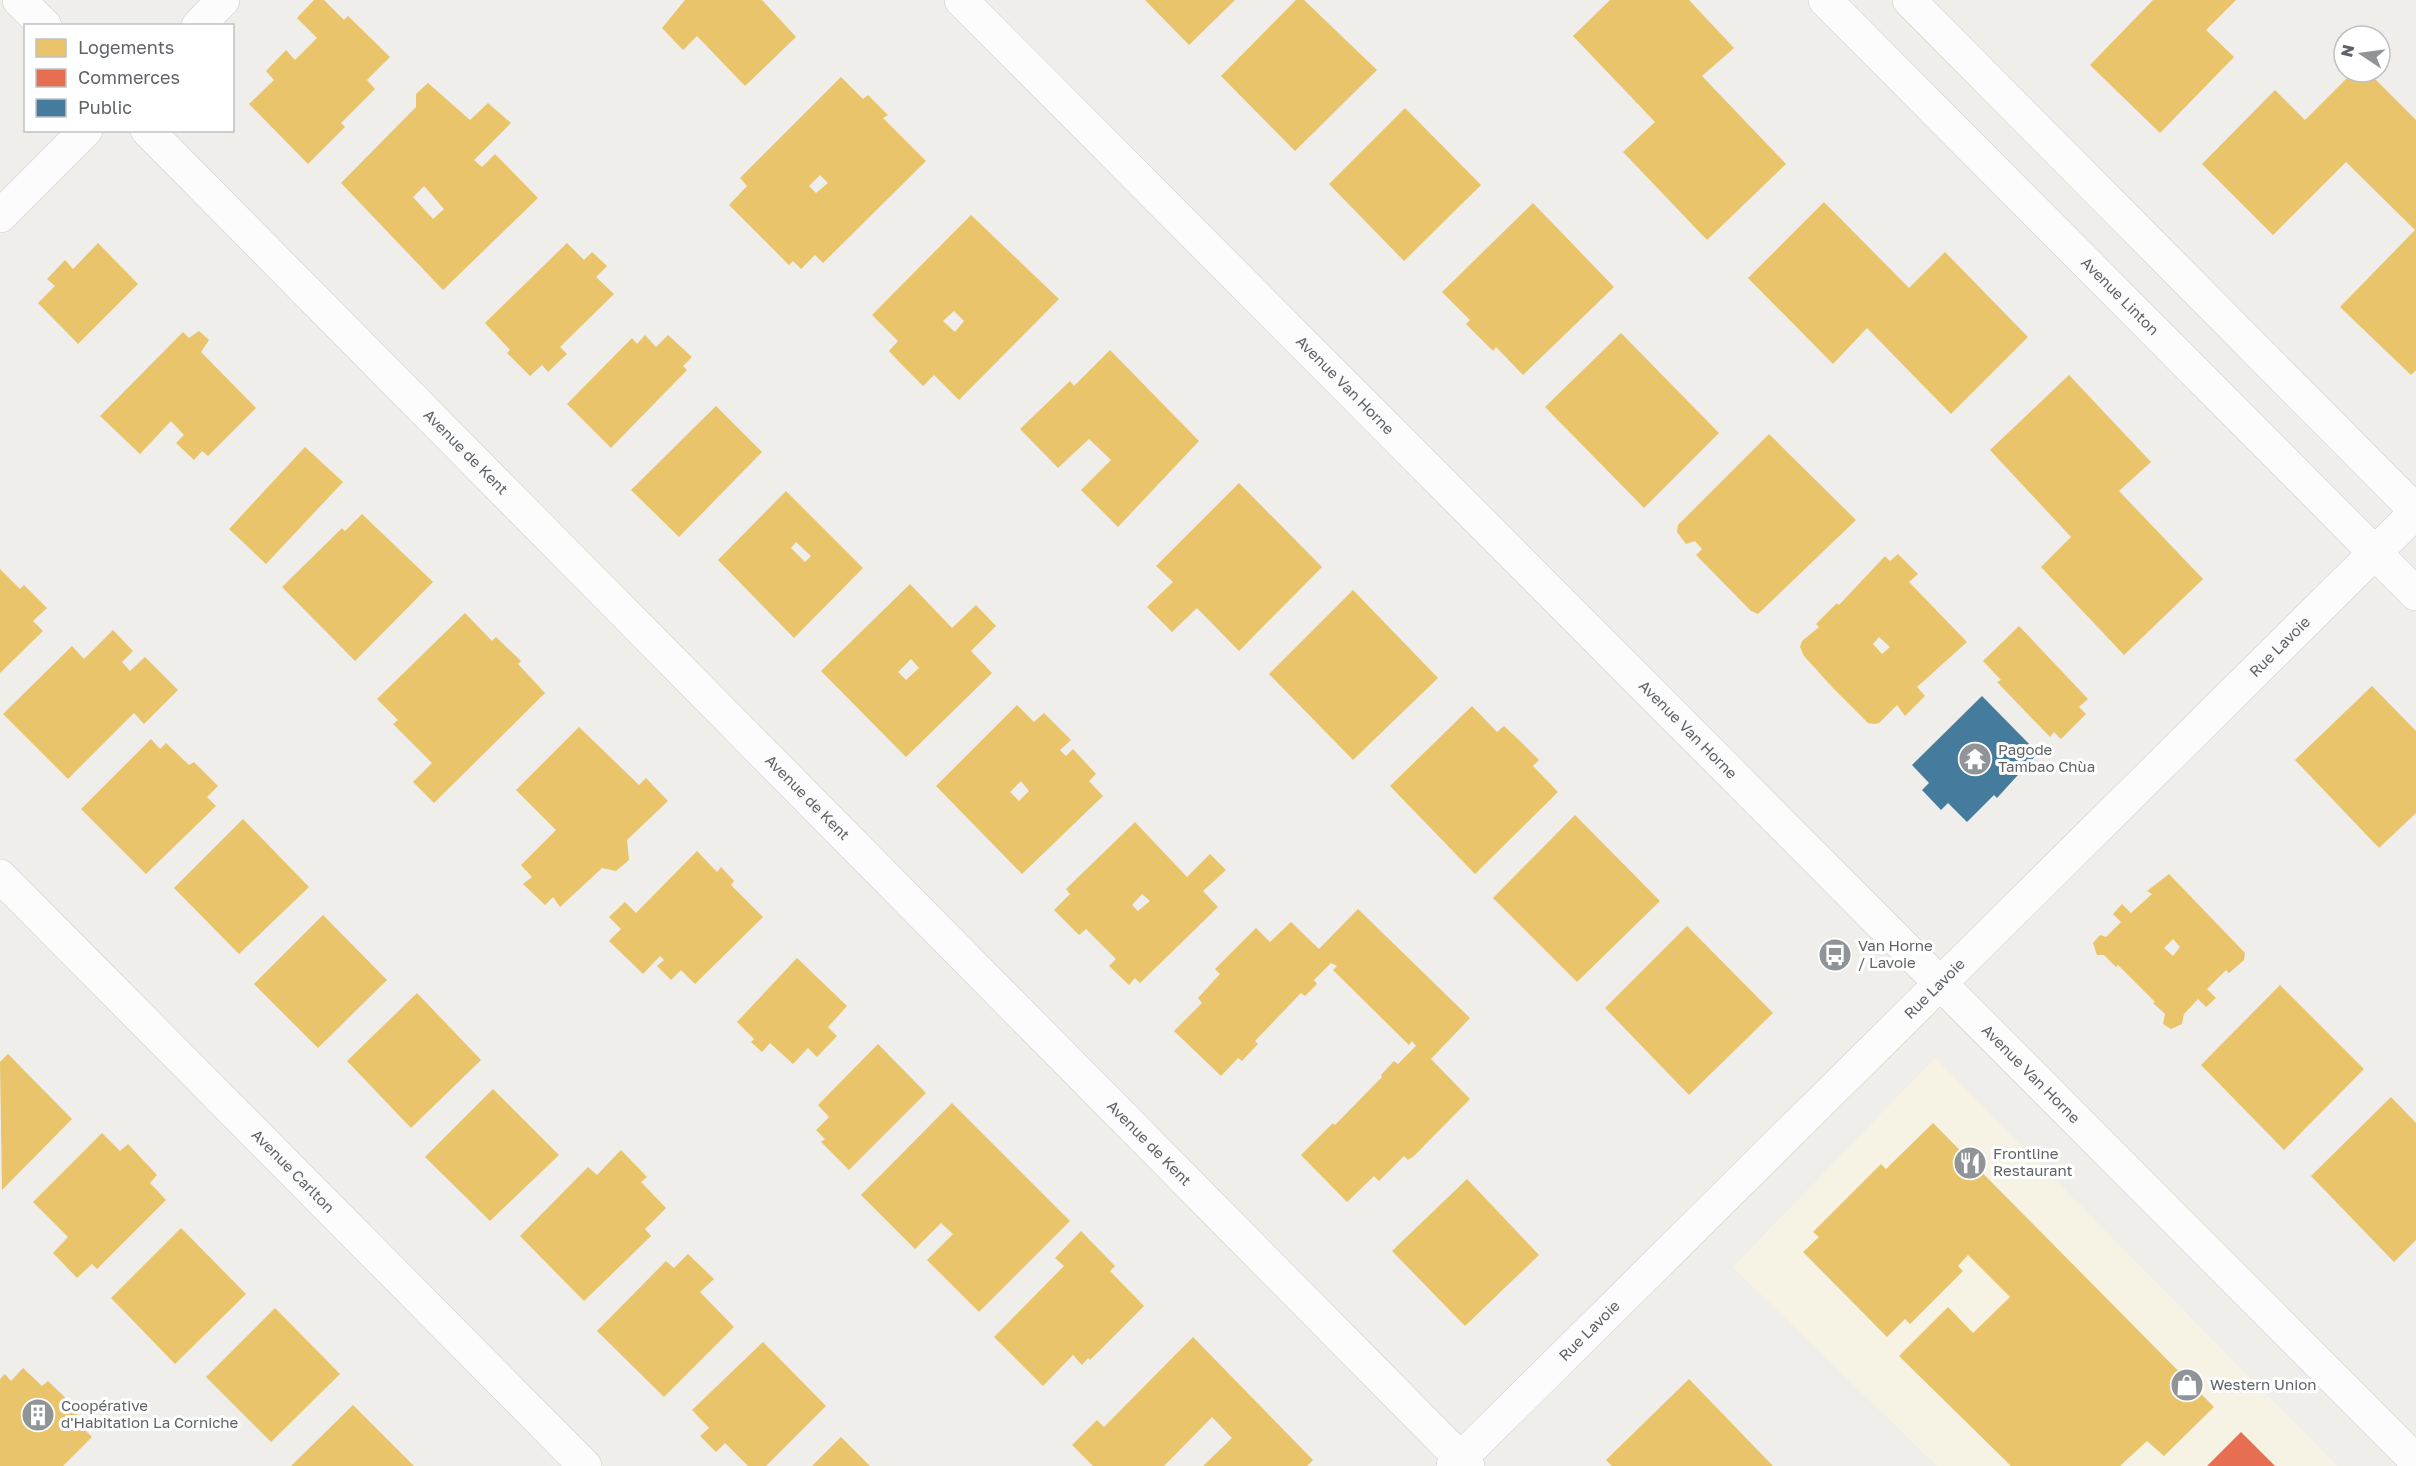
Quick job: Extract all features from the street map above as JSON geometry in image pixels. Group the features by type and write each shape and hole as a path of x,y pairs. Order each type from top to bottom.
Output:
{"street":[{"path":"19,0 43,24"},
{"path":"200,24 224,0"},
{"name":"Avenue Van Horne","path":"961,0 2416,1461"},
{"name":"Avenue Linton","path":"1825,0 2416,594"},
{"path":"1909,0 2416,512"},
{"path":"0,216 84,132"},
{"name":"Avenue de Kent","path":"149,132 1461,1463"},
{"name":"Rue Lavoie","path":"1461,1463 2416,512"},
{"name":"Avenue Carlton","path":"0,876 585,1466"}],"shaded area":[{"path":"1935,1058 2337,1466 1937,1466 1733,1267"}],"building: Logements":[{"path":"314,0 324,0 344,20 348,16 390,57 367,80 375,89 341,123 345,127 308,164 249,104 274,80 266,71 286,50 295,60 317,38 297,18"},
{"path":"685,0 762,0 796,37 745,86 697,36 683,50 662,28"},
{"path":"1145,0 1235,0 1189,45"},
{"path":"1296,0 1304,0 1377,70 1295,151 1221,76"},
{"path":"1610,0 1689,0 1734,48 1702,76 1786,164 1707,240 1623,152 1655,122 1573,36"},
{"path":"2153,0 2236,0 2206,30 2234,57 2160,133 2090,65"},
{"path":"841,77 863,99 868,95 888,115 883,118 926,161 823,263 815,255 801,269 793,261 789,265 729,205 747,186 740,178","holes":["820,175 828,183 816,193 809,186"]},
{"path":"428,83 470,120 488,103 511,123 474,160 482,167 495,154 538,198 443,290 341,183 416,107 416,94","holes":["424,186 444,209 433,219 413,197"]},
{"path":"2341,84 2380,84 2416,120 2416,370 2411,375 2340,307 2415,230 2346,162 2273,235 2202,164 2275,90 2305,120"},
{"path":"1405,108 1481,185 1404,261 1329,184"},
{"path":"1824,202 1909,288 1945,252 2028,337 1951,414 1867,328 1833,364 1748,278"},
{"path":"1533,203 1614,287 1523,375 1496,347 1493,351 1466,324 1470,320 1442,292"},
{"path":"971,215 1059,299 959,400 934,375 923,386 889,351 898,341 872,315","holes":["954,311 964,321 955,332 943,321"]},
{"path":"98,243 138,284 78,344 38,303 55,286 47,279 65,260 73,269"},
{"path":"567,243 584,260 592,252 607,266 596,277 614,294 560,347 567,354 548,372 542,365 530,376 507,353 510,350 485,323"},
{"path":"199,331 209,340 201,352 256,408 208,456 202,451 194,460 176,443 184,435 171,421 140,454 100,416 183,332 189,338"},
{"path":"1621,333 1719,433 1644,508 1545,407"},
{"path":"645,335 656,347 668,335 692,357 683,366 687,370 611,448 567,404 632,338 637,344"},
{"path":"1110,350 1199,441 1118,527 1081,490 1111,460 1089,439 1058,468 1020,429 1070,381 1074,386"},
{"path":"2069,375 2151,462 2119,491 2203,579 2124,655 2041,567 2071,537 1990,450"},
{"path":"716,406 762,452 679,537 631,490"},
{"path":"1769,434 1856,520 1758,614 1751,611 1696,555 1702,549 1695,541 1686,544 1677,532 1678,525"},
{"path":"305,447 343,482 266,564 229,529"},
{"path":"1239,483 1322,567 1239,651 1197,608 1172,632 1147,607 1173,582 1156,566"},
{"path":"786,491 863,568 794,638 718,560","holes":["796,542 811,556 805,562 791,548"]},
{"path":"362,514 433,582 355,661 282,587 342,528 345,531"},
{"path":"1898,554 1918,574 1909,582 1967,642 1917,687 1925,696 1905,716 1897,705 1879,723 1874,724 1868,723 1833,688 1804,656 1800,647 1802,641 1819,627 1816,624 1837,603 1839,605 1885,556 1890,561","holes":["1879,637 1890,647 1882,654 1873,644"]},
{"path":"0,569 20,589 24,585 47,608 33,621 43,631 0,673"},
{"path":"910,584 952,628 976,605 996,626 971,651 992,673 906,757 821,671","holes":["911,659 919,668 906,680 898,672"]},
{"path":"1353,590 1438,678 1353,760 1269,674"},
{"path":"465,613 492,641 496,637 521,661 518,664 545,693 434,803 413,782 432,763 393,724 398,720 377,699"},
{"path":"2019,626 2088,699 2079,707 2086,714 2061,739 2054,732 2050,737 1997,682 2001,680 1983,661"},
{"path":"113,630 133,651 122,662 130,671 145,657 178,690 144,724 134,713 68,779 3,714 72,646 84,659"},
{"path":"2372,686 2416,731 2416,813 2379,848 2295,760"},
{"path":"1017,705 1034,722 1044,713 1071,740 1060,750 1066,756 1073,749 1096,774 1089,781 1103,796 1022,874 936,786","holes":["1021,781 1029,791 1019,801 1010,792"]},
{"path":"1472,706 1497,732 1504,726 1539,760 1533,766 1558,792 1475,874 1390,786"},
{"path":"579,727 639,785 646,778 668,801 627,840 629,860 616,871 602,868 560,907 553,897 545,905 523,884 532,877 521,865 556,830 516,790"},
{"path":"151,739 160,749 166,743 189,765 194,762 218,786 207,797 216,806 146,874 81,809"},
{"path":"1575,815 1660,901 1577,982 1493,898"},
{"path":"243,819 309,887 239,954 174,888"},
{"path":"1135,822 1187,877 1210,854 1226,870 1203,891 1218,907 1140,983 1135,978 1129,985 1109,966 1116,959 1086,929 1079,935 1054,910 1070,894 1066,889","holes":["1142,894 1150,901 1138,911 1132,905"]},
{"path":"697,851 717,872 721,867 734,881 731,885 763,917 695,984 681,970 671,980 657,966 664,960 660,956 643,974 609,941 621,929 609,917 625,902 636,913"},
{"path":"2169,874 2245,953 2244,960 2229,973 2226,970 2207,989 2216,998 2206,1007 2198,999 2184,1014 2182,1024 2171,1029 2163,1024 2165,1014 2153,1003 2155,1002 2118,965 2116,967 2104,955 2097,955 2093,943 2100,935 2106,937 2121,922 2113,914 2122,904 2131,913 2152,894 2147,891","holes":["2173,939 2180,947 2173,956 2164,948"]},
{"path":"1358,909 1470,1018 1431,1059 1470,1099 1414,1156 1408,1160 1404,1156 1379,1181 1374,1176 1347,1202 1301,1155 1333,1123 1335,1125 1382,1077 1381,1075 1394,1061 1398,1064 1416,1046 1412,1041 1409,1045 1333,970 1337,966 1331,963 1314,980 1317,984 1305,996 1301,993 1255,1041 1258,1044 1242,1061 1238,1058 1221,1076 1174,1031 1202,1003 1198,998 1220,974 1215,969 1256,928 1270,942 1291,922 1319,949"},
{"path":"323,915 387,980 318,1048 254,984"},
{"path":"1687,926 1773,1013 1689,1095 1605,1008"},
{"path":"797,958 847,1006 828,1027 837,1036 817,1057 808,1048 793,1064 770,1043 762,1052 751,1042 754,1039 737,1022"},
{"path":"2280,985 2364,1069 2284,1150 2201,1065"},
{"path":"417,993 481,1060 411,1128 347,1061"},
{"path":"878,1044 926,1093 849,1170 821,1142 825,1139 816,1130 829,1117 818,1105"},
{"path":"8,1054 72,1119 2,1190 0,1062"},
{"path":"493,1089 559,1155 490,1221 425,1157"},
{"path":"2391,1097 2416,1123 2416,1240 2394,1262 2311,1176"},
{"path":"952,1103 1070,1221 979,1312 927,1260 953,1234 941,1223 915,1249 861,1195"},
{"path":"1933,1123 2214,1407 2164,1456 2147,1441 2120,1466 2011,1466 1899,1356 1948,1307 1973,1333 2010,1297 1968,1255 1958,1266 1963,1271 1910,1324 1905,1319 1887,1337 1803,1252 1819,1237 1813,1232 1881,1164 1886,1169"},
{"path":"102,1133 120,1151 128,1144 157,1175 150,1183 166,1200 97,1269 92,1264 77,1278 53,1253 68,1237 33,1202"},
{"path":"621,1150 647,1177 641,1182 666,1208 645,1229 651,1236 584,1301 520,1236 588,1167 597,1175"},
{"path":"1467,1179 1539,1255 1465,1326 1392,1251"},
{"path":"181,1228 246,1294 175,1364 111,1298"},
{"path":"1081,1231 1115,1266 1110,1271 1144,1306 1090,1360 1088,1358 1082,1365 1073,1355 1043,1386 994,1337 1064,1266 1055,1258"},
{"path":"688,1254 714,1279 700,1292 734,1327 664,1397 597,1331 666,1261 674,1268"},
{"path":"275,1308 340,1374 271,1442 206,1377"},
{"path":"1193,1337 1313,1460 1307,1466 1203,1466 1232,1438 1212,1417 1164,1466 1093,1466 1072,1445 1097,1420 1104,1427"},
{"path":"763,1342 826,1406 766,1466 748,1466 725,1443 716,1452 700,1436 709,1428 692,1410"},
{"name":"Coopérative d'Habitation La Corniche","path":"23,1368 42,1386 48,1381 80,1412 73,1418 92,1437 63,1466 0,1466 0,1379 5,1374 11,1381"},
{"path":"1689,1379 1773,1466 1612,1466 1606,1460"},
{"path":"353,1405 414,1466 291,1466"},
{"path":"841,1437 870,1466 812,1466"}],"building: Commerces":[{"path":"2241,1432 2275,1466 2207,1466"}],"building: Public":[{"name":"Pagode Tambao Chùa","path":"1982,696 2038,753 1997,798 1994,795 1967,822 1948,803 1941,810 1922,790 1929,783 1912,765"}],"place":[{"name":"Pagode Tambao Chùa","path":"1975,759"},
{"name":"Van Horne / Lavoie","path":"1835,955"},
{"name":"Frontline Restaurant","path":"1970,1163"},
{"name":"Western Union","path":"2187,1385"},
{"name":"Coopérative d'Habitation La Corniche","path":"38,1415"}]}
